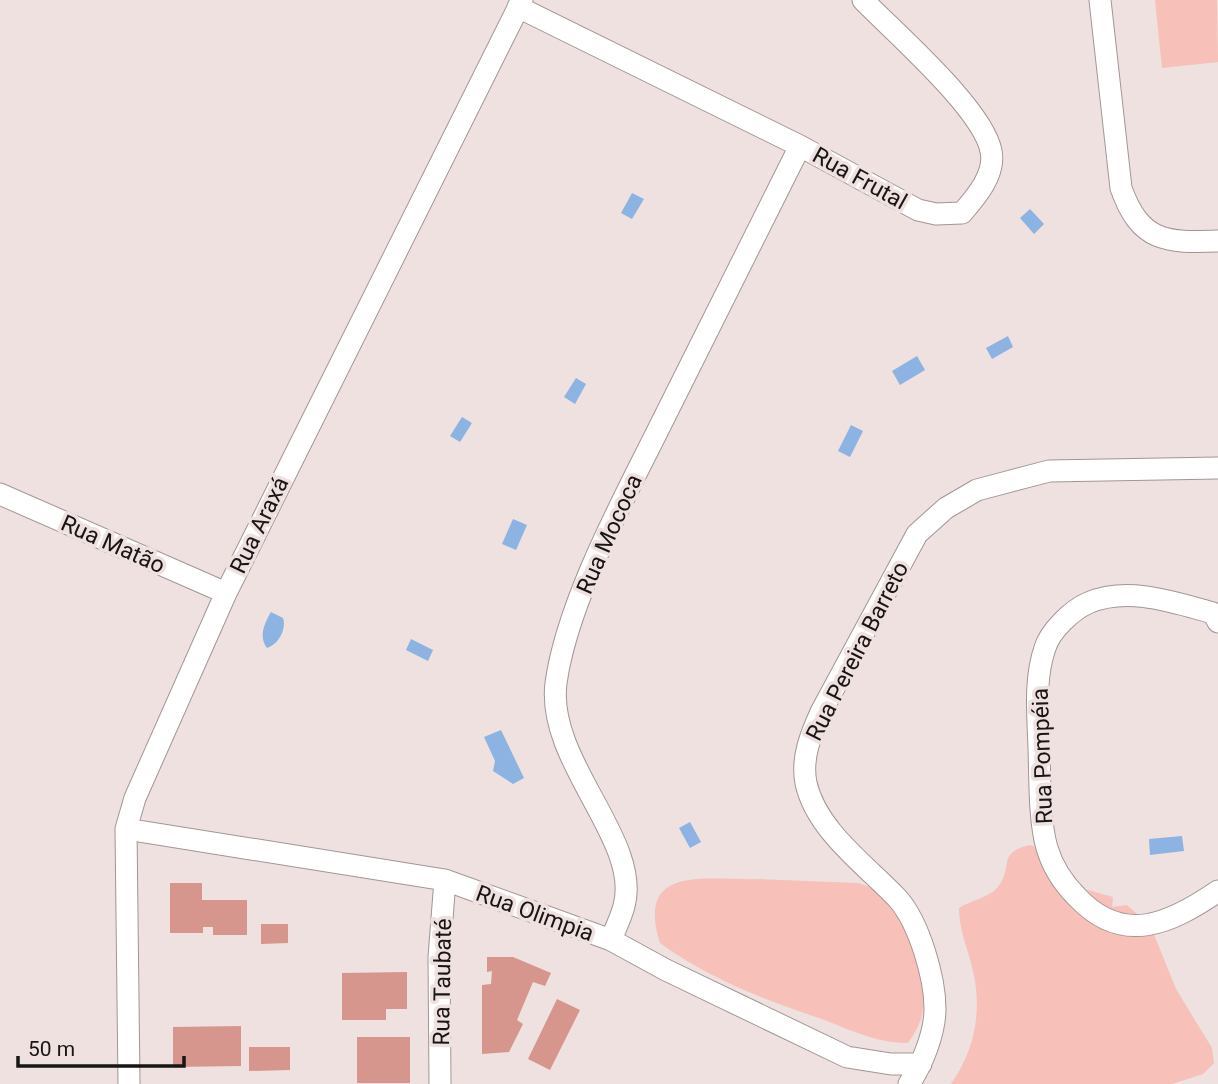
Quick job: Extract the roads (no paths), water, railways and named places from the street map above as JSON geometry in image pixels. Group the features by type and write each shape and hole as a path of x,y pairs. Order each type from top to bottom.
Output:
{"street":[{"name":"Rua Frutal","path":"520,4 800,146 918,210 936,214 962,213 978,195 988,177 992,153 977,118 863,0"},
{"path":"1100,0 1121,188 1128,207 1140,224 1157,236 1178,243 1218,241"},
{"name":"Rua Araxá","path":"129,1084 126,829 135,798 226,593 520,4"},
{"name":"Rua Mococa","path":"611,940 625,905 625,876 612,836 568,754 558,717 556,685 570,621 626,493 800,146"},
{"name":"Rua Pereira Barreto","path":"909,1084 921,1064 935,1010 924,947 901,902 829,827 806,786 804,770 808,740 821,712 917,534 946,508 977,490 1049,471 1218,468"},
{"name":"Rua Matão","path":"0,494 226,593"},
{"name":"Rua Pompéia","path":"1218,622 1213,613 1166,600 1124,594 1087,603 1059,626 1045,645 1039,671 1039,730 1046,847 1059,879 1084,905 1102,920 1127,927 1163,922 1196,906 1218,891"},
{"name":"Rua Olimpia","path":"126,829 445,880 611,940 847,1057 891,1064 921,1064"},
{"name":"Rua Taubaté","path":"440,1084 439,957 445,880"}],"water":[{"path":"632,193 644,199 632,219 621,213"},
{"path":"1030,209 1044,224 1034,234 1020,218"},
{"path":"1008,336 1013,347 992,359 986,348"},
{"path":"917,356 925,370 900,385 892,371"},
{"path":"576,378 586,384 575,404 564,397"},
{"path":"462,417 472,423 460,442 450,436"},
{"path":"851,425 863,431 850,457 838,451"},
{"path":"513,519 527,525 516,550 502,544"},
{"path":"271,612 283,618 284,627 278,640 267,648 263,634"},
{"path":"411,639 433,650 428,661 406,650"},
{"path":"501,730 524,778 513,784 493,771 495,761 484,737"},
{"path":"690,822 701,842 690,848 679,828"},
{"path":"1182,836 1184,851 1150,855 1149,839"}]}
